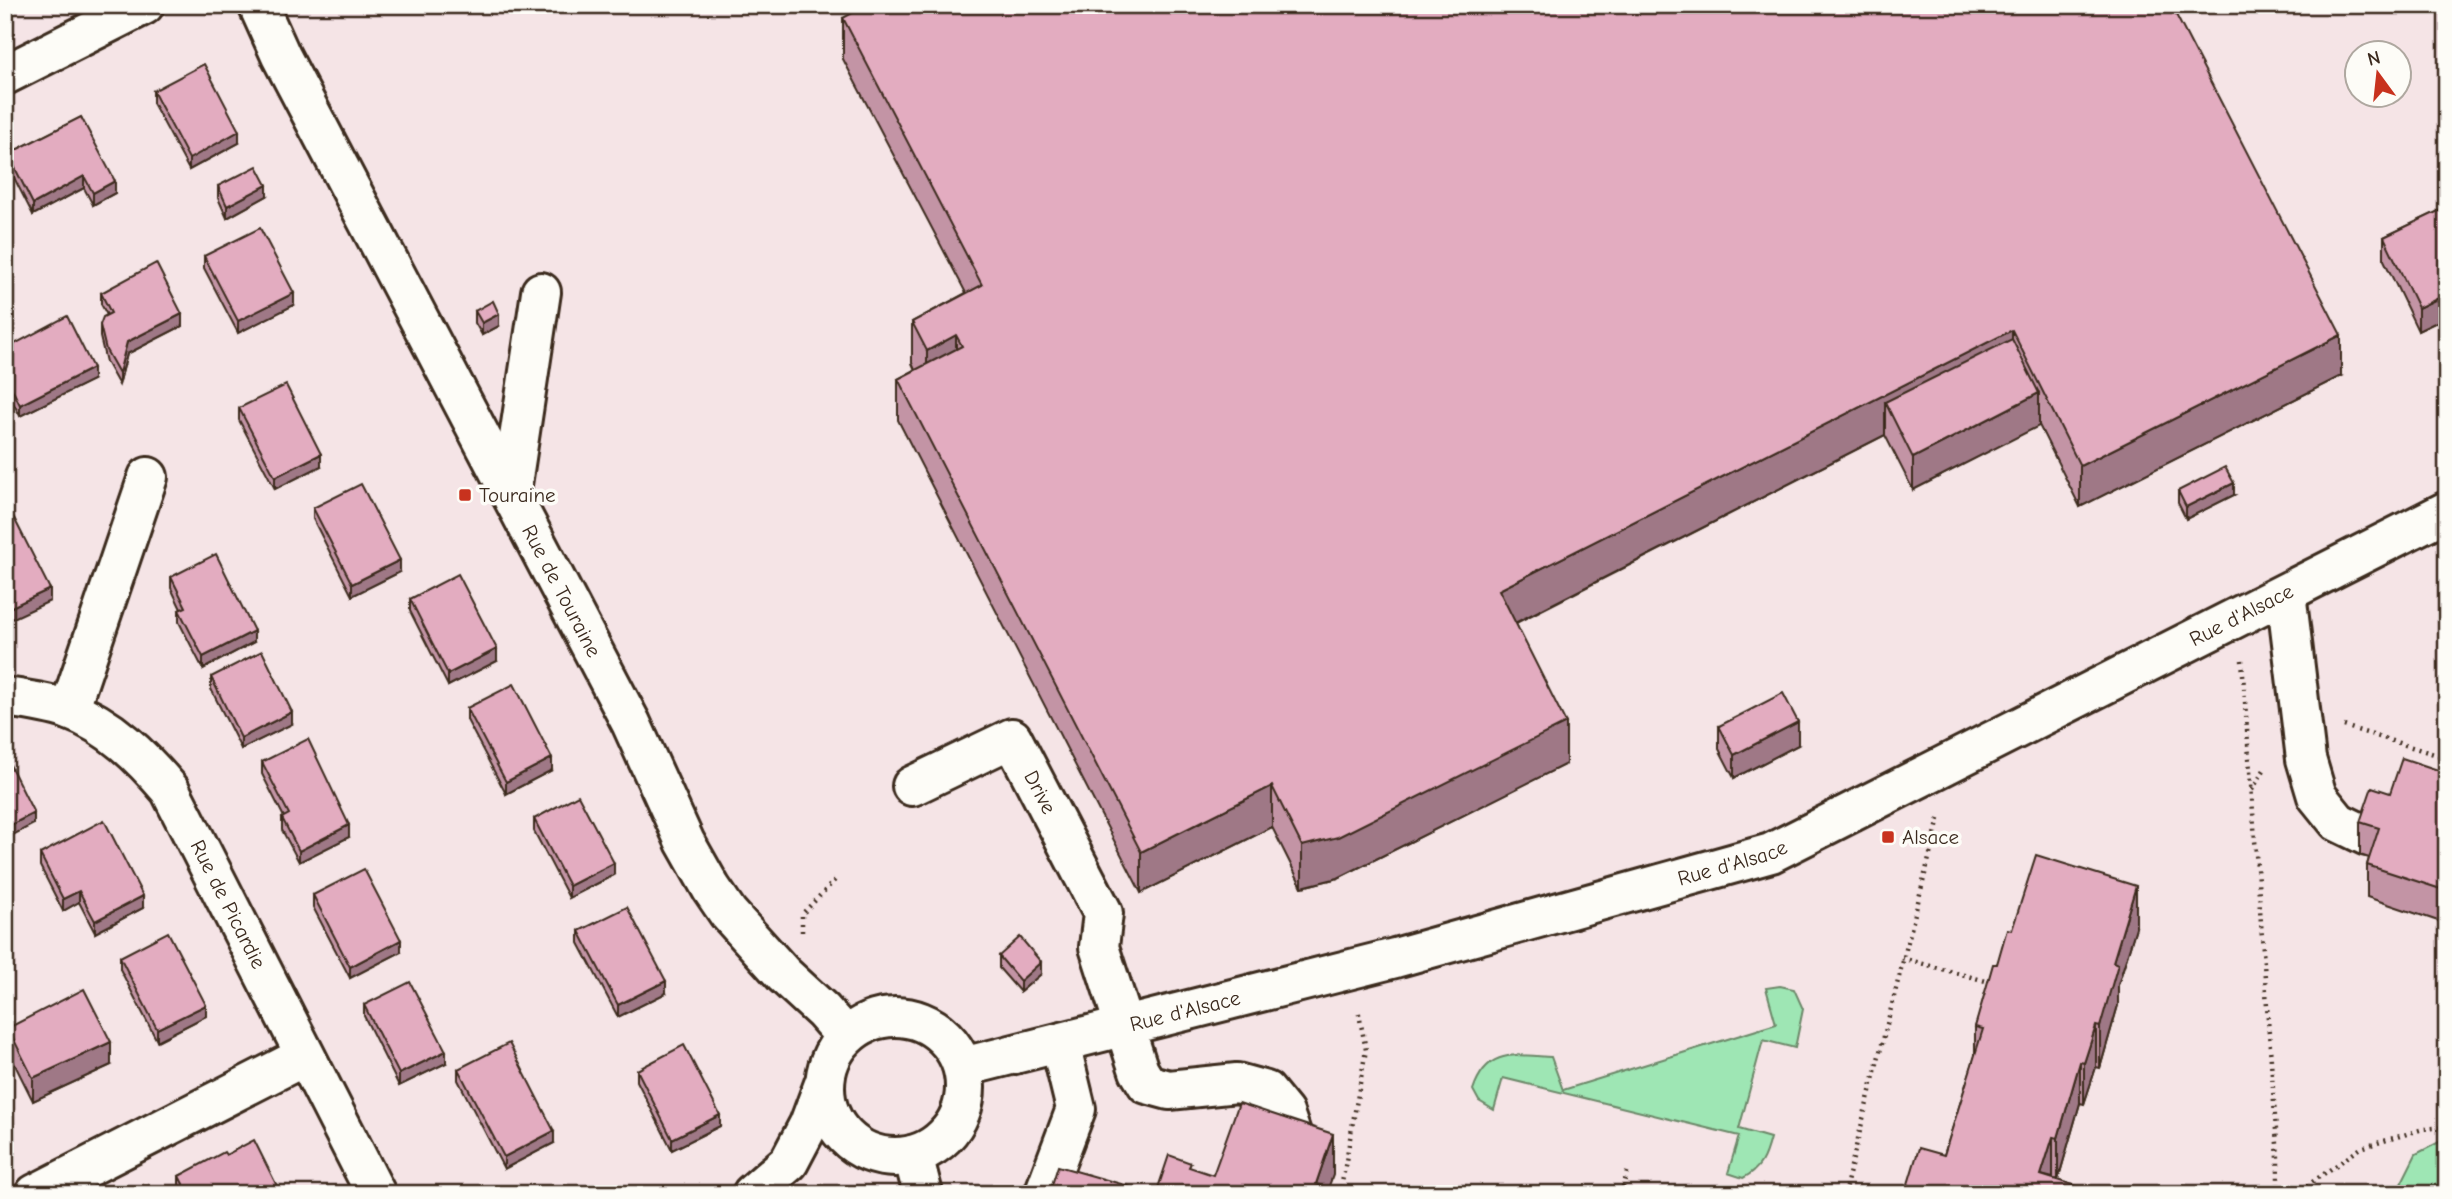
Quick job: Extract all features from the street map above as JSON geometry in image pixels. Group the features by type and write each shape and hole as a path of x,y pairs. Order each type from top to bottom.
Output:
{"street":[{"path":"5,75 144,5"},
{"name":"Rue de Touraine","path":"258,5 281,56 631,723 685,842 711,888 728,913 784,975 823,1011 845,1036"},
{"path":"511,491 541,292"},
{"path":"69,710 148,477"},
{"name":"Rue d'Alsace","path":"963,1067 1351,970 1771,853 2447,511"},
{"path":"2286,593 2306,760 2317,796 2338,822 2367,836"},
{"name":"Rue de Picardie","path":"5,697 69,710 104,729 140,755 170,790 376,1194"},
{"name":"Drive","path":"912,786 1012,738 1103,913 1100,947 1126,1027"},
{"path":"752,1194 789,1162 809,1124 824,1084 829,1061 845,1036 861,1025 882,1018 905,1017 926,1023 945,1037 958,1055 965,1076 965,1099 958,1121 944,1139 924,1152 833,1156 789,1162"},
{"path":"1126,1027 1139,1071 1147,1084 1169,1090 1237,1083 1266,1091 1284,1113 1292,1136 1286,1159"},
{"path":"1044,1194 1076,1109 1060,1044"},
{"path":"35,1194 305,1056"},
{"path":"824,1084 827,1107 838,1130 855,1146 895,1155 923,1194"}],"path":[{"path":"2239,617 2278,1158 2278,1194"},
{"path":"1844,1194 1953,761"},
{"path":"784,975 803,953 802,914 837,878"},
{"path":"1902,958 2002,986"},
{"path":"1340,1194 1366,1050 1351,970"},
{"path":"2295,1194 2361,1148 2423,1129 2447,1127"},
{"path":"1621,1194 1628,1169"}],"green space":[{"path":"1780,986 1794,989 1803,1009 1795,1048 1763,1040 1739,1129 1770,1138 1761,1162 1743,1178 1728,1173 1739,1136 1503,1078 1494,1110 1479,1101 1473,1090 1486,1067 1503,1057 1551,1057 1563,1090 1776,1024 1766,988"},
{"path":"2447,1138 2447,1194 2396,1194 2416,1154"}],"building":[{"path":"867,5 2171,5 2341,335 2080,466 2012,330 1499,590 1566,723 1338,837 1302,846 1272,786 1141,852 898,379 962,346 956,335 927,351 912,322 982,285 843,18"},
{"path":"204,64 239,131 189,159 153,91"},
{"path":"81,117 115,181 93,193 84,176 33,204 8,154"},
{"path":"257,166 267,185 227,206 218,186"},
{"path":"2447,207 2447,294 2418,308 2384,237"},
{"path":"260,228 294,293 238,321 204,256"},
{"path":"156,263 182,314 127,342 119,373 106,350 100,325 103,317 111,313 101,293"},
{"path":"493,301 499,314 482,323 475,311"},
{"path":"67,316 93,368 20,405 5,375 5,349"},
{"path":"2012,339 2039,393 1913,458 1885,402"},
{"path":"286,385 321,454 275,477 239,408"},
{"path":"2225,467 2234,483 2186,507 2178,491"},
{"path":"361,484 400,560 352,584 313,508"},
{"path":"14,518 50,589 5,610 5,523"},
{"path":"216,554 254,631 203,657 179,610 186,607 171,577"},
{"path":"458,574 497,649 448,674 410,599"},
{"path":"262,651 292,712 241,738 211,677"},
{"path":"514,684 552,758 506,782 467,708"},
{"path":"1783,693 1798,722 1734,755 1719,726"},
{"path":"308,739 349,825 299,851 282,818 289,814 262,762"},
{"path":"5,755 34,813 5,828"},
{"path":"2402,758 2447,773 2447,891 2367,865 2379,828 2360,822 2372,787 2390,793"},
{"path":"578,795 614,863 569,886 534,819"},
{"path":"104,820 143,896 95,921 79,891 63,899 40,854"},
{"path":"2036,855 2136,886 2113,962 2118,964 2100,1027 2096,1026 2084,1063 2080,1062 2058,1138 2053,1137 2041,1175 2102,1194 1905,1194 1919,1148 1944,1155 1983,1029 1975,1027 1993,964 1997,964 2007,929 2012,930"},
{"path":"364,869 401,940 350,967 313,895"},
{"path":"627,907 666,981 618,1005 579,931"},
{"path":"168,932 206,1005 157,1029 120,957"},
{"path":"1020,937 1041,962 1020,981 999,956"},
{"path":"410,982 446,1051 399,1074 364,1005"},
{"path":"84,989 111,1042 33,1078 8,1028"},
{"path":"509,1043 554,1131 504,1157 458,1069"},
{"path":"684,1045 720,1115 672,1139 637,1070"},
{"path":"1239,1103 1333,1134 1316,1184 1344,1194 1156,1194 1169,1155 1191,1163 1189,1167 1213,1175"},
{"path":"5,1119 13,1133 5,1137"},
{"path":"254,1140 278,1188 267,1194 188,1194 179,1176 224,1152 226,1155"},
{"path":"1058,1166 1156,1194 1049,1194"}],"place":[{"name":"Touraine","path":"465,495"},
{"name":"Alsace","path":"1888,837"}]}
